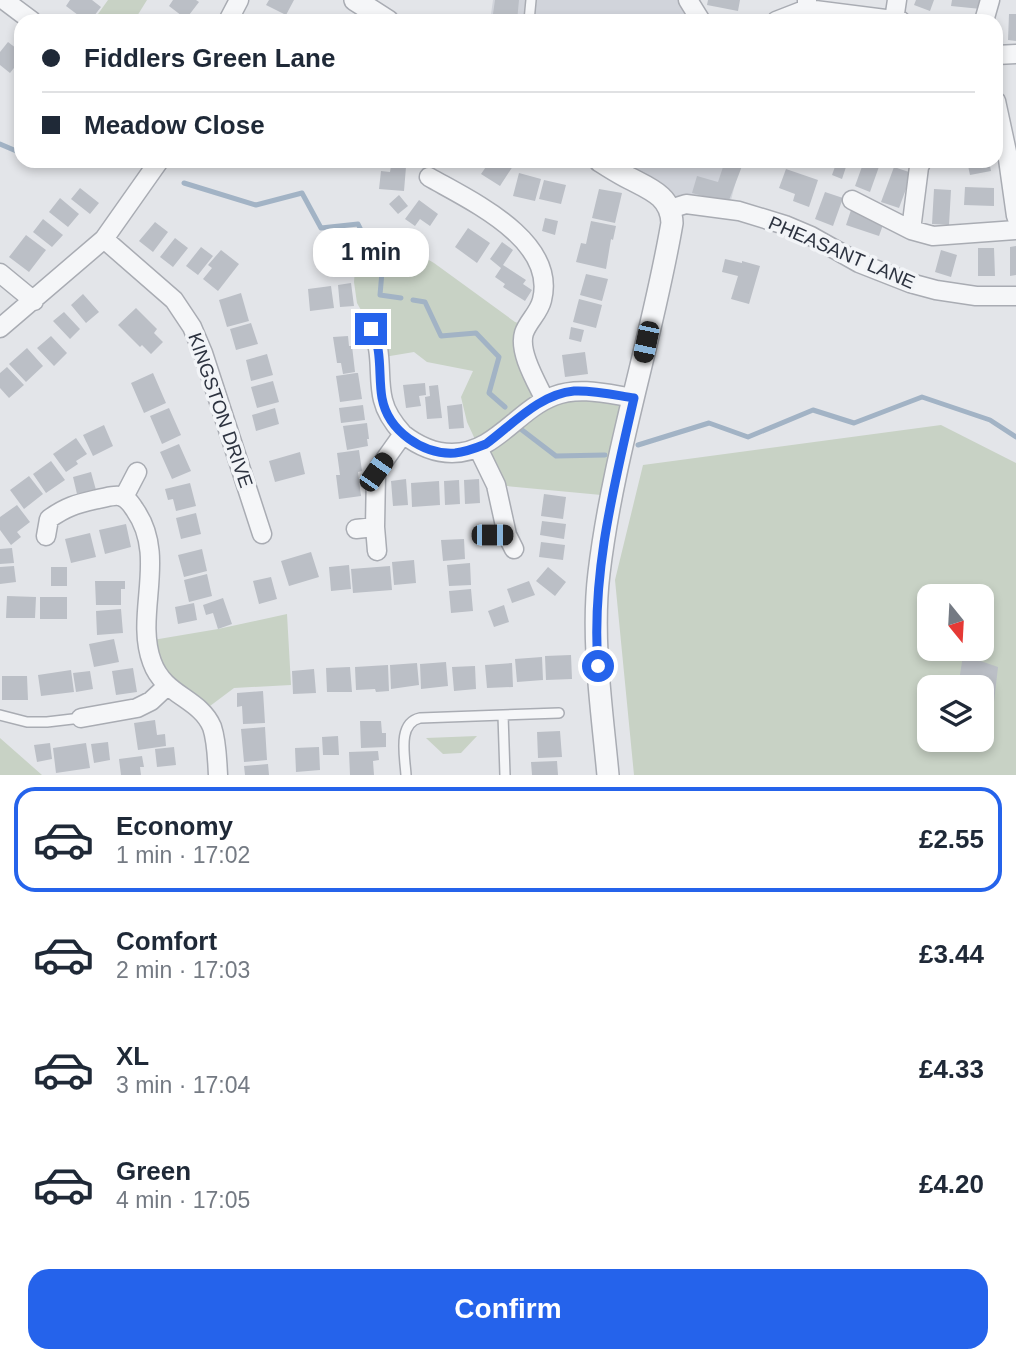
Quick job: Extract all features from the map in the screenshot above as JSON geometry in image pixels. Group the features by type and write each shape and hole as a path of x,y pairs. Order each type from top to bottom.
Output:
{"street":[{"path":"4,0 23,14"},
{"path":"355,0 376,14"},
{"path":"790,14 807,5 861,14"},
{"path":"1003,123 1012,152 1016,216"},
{"path":"0,328 104,239 154,168"},
{"path":"608,775 596,645 599,575 612,496 672,216 666,201 659,194 618,168"},
{"path":"911,230 919,168"},
{"path":"429,177 510,226 537,259 544,280 542,301 524,333 523,345 526,359 545,400"},
{"path":"852,200 911,230 933,236 1016,230"},
{"name":"PHEASANT LANE","path":"670,209 686,204 739,211 785,225 859,262 910,283 976,296 1016,296"},
{"name":"KINGSTON DRIVE","path":"104,239 168,294 184,312 203,353 262,534"},
{"path":"0,273 34,301"},
{"path":"371,329 377,342 382,400 389,416 412,441 434,451 456,453 478,448 545,400 560,394 582,391 634,398"},
{"path":"377,551 376,472 403,433"},
{"path":"478,448 496,485 505,539"},
{"path":"124,498 137,472"},
{"path":"46,536 49,519 65,508 118,495 128,501 138,514 148,539 149,654 153,666 167,686 202,712 211,725 216,741 218,775"},
{"path":"355,529 375,527"},
{"path":"81,718 137,708 151,701 167,686"}],"lane":[{"path":"406,775 405,731 411,721 420,718 559,713"},
{"path":"0,715 27,722 81,718"},
{"path":"503,715 505,775"}],"shaded area":[{"path":"108,0 147,0 138,14 98,14"},
{"path":"493,0 678,0 685,14 491,14"},
{"path":"614,168 739,168 729,208 686,204"},
{"path":"410,239 417,253 515,322 528,326 524,333 545,399 634,398 612,496 496,485 467,422 461,397 473,371 427,362 414,352 378,358 375,335 357,303 354,282 356,256"},
{"path":"941,425 1016,463 1016,775 634,775 615,580 643,465"},
{"path":"287,614 291,685 234,688 202,712 177,694 147,641 218,629"},
{"path":"477,736 461,753 443,754 426,738"},
{"path":"0,738 42,775 0,775"}],"building":[{"path":"70,0 92,0 101,7 96,14 77,14 66,6"},
{"path":"173,0 199,2 190,14 179,14 169,6"},
{"path":"269,0 294,0 287,14 266,5"},
{"path":"495,0 519,0 518,14 493,14"},
{"path":"708,0 740,0 738,11 707,5"},
{"path":"916,0 934,0 930,11 914,5"},
{"path":"952,0 982,0 981,9 951,6"},
{"path":"1009,14 1016,14 1016,41 1008,40"},
{"path":"8,42 14,47 14,68 10,73 0,65 0,52"},
{"path":"391,168 406,168 404,191 379,189 381,171 390,172"},
{"path":"485,168 512,168 500,186 481,174"},
{"path":"723,168 741,168 728,203 692,193 697,176 718,182"},
{"path":"834,168 846,168 842,179 832,175"},
{"path":"861,168 879,168 870,192 855,186"},
{"path":"894,168 912,173 899,208 881,202"},
{"path":"968,168 990,168 991,171 970,175"},
{"path":"786,169 818,180 809,207 793,201 795,194 779,188"},
{"path":"519,173 541,179 535,201 513,196"},
{"path":"544,180 566,185 561,204 539,199"},
{"path":"965,187 994,188 994,206 964,205"},
{"path":"80,188 99,203 90,214 71,199"},
{"path":"599,189 622,193 615,223 592,218"},
{"path":"934,189 951,190 949,225 932,224"},
{"path":"825,192 843,198 833,226 815,219"},
{"path":"399,195 408,206 398,214 389,204"},
{"path":"60,198 79,214 68,227 49,212"},
{"path":"419,200 438,214 430,226 420,219 415,226 405,219"},
{"path":"851,210 884,222 879,236 846,225"},
{"path":"545,218 558,221 555,235 542,231"},
{"path":"43,219 63,235 52,247 33,232"},
{"path":"591,221 616,226 606,269 576,262 581,243 586,244"},
{"path":"155,222 168,232 153,252 139,241"},
{"path":"468,228 490,243 477,263 455,247"},
{"path":"26,235 46,250 29,272 9,257"},
{"path":"175,238 188,248 173,267 160,257"},
{"path":"502,242 513,250 503,265 526,280 523,284 532,290 525,301 503,287 505,284 495,277 501,268 490,259"},
{"path":"1016,246 1016,275 1010,276 1010,247"},
{"path":"201,247 213,256 198,275 186,266"},
{"path":"978,248 994,248 995,276 978,276"},
{"path":"221,250 239,264 218,291 203,279 212,268 208,265"},
{"path":"941,250 957,255 951,277 935,272"},
{"path":"725,259 760,266 749,304 731,299 738,276 722,272"},
{"path":"586,274 608,279 602,301 580,295"},
{"path":"351,283 354,306 340,307 338,285"},
{"path":"331,286 334,308 310,311 308,289"},
{"path":"241,293 249,321 227,327 219,300"},
{"path":"83,294 99,312 86,323 71,305"},
{"path":"579,299 602,305 596,328 573,322"},
{"path":"136,308 157,329 154,333 163,342 151,354 118,325"},
{"path":"64,312 80,329 70,339 53,321"},
{"path":"251,323 258,344 236,350 230,329"},
{"path":"571,327 584,330 581,342 569,339"},
{"path":"51,336 67,353 54,366 37,348"},
{"path":"348,336 355,372 343,374 341,363 337,363 333,337"},
{"path":"27,348 43,366 26,382 9,364"},
{"path":"585,352 588,374 565,377 562,355"},
{"path":"267,354 273,375 251,381 246,360"},
{"path":"7,367 24,385 9,398 0,388 0,373"},
{"path":"153,373 166,403 144,413 131,383"},
{"path":"358,373 362,399 340,402 336,376"},
{"path":"273,381 279,402 257,408 251,387"},
{"path":"425,383 426,395 419,396 421,406 406,408 403,385"},
{"path":"438,385 442,418 427,419 425,397 430,396 429,386"},
{"path":"462,404 464,428 449,429 447,406"},
{"path":"363,405 365,420 341,423 339,408"},
{"path":"169,408 181,435 162,444 150,416"},
{"path":"275,408 279,424 256,431 252,415"},
{"path":"367,423 368,446 347,450 343,426"},
{"path":"104,425 113,446 93,456 83,435"},
{"path":"76,438 87,454 66,472 53,454"},
{"path":"179,444 191,471 172,479 160,452"},
{"path":"359,450 361,496 339,499 337,453"},
{"path":"300,452 305,474 275,482 269,461"},
{"path":"51,461 65,480 46,493 33,474"},
{"path":"91,472 96,490 77,494 73,477"},
{"path":"29,476 43,494 24,509 10,490"},
{"path":"406,479 408,505 393,506 391,481"},
{"path":"479,479 480,503 465,504 464,480"},
{"path":"459,480 460,504 445,505 444,481"},
{"path":"439,481 440,505 412,507 411,483"},
{"path":"190,483 196,506 176,511 173,499 168,500 165,489"},
{"path":"544,494 566,497 563,519 541,516"},
{"path":"17,505 30,522 17,532 21,537 11,545 0,530 0,517"},
{"path":"196,513 201,534 181,539 176,518"},
{"path":"542,521 566,524 564,539 540,535"},
{"path":"126,524 131,547 105,554 99,530"},
{"path":"90,533 96,557 71,563 65,539"},
{"path":"464,539 465,559 443,561 441,540"},
{"path":"541,542 565,545 563,560 539,557"},
{"path":"12,548 14,563 0,564 0,549"},
{"path":"202,549 207,571 184,577 178,555"},
{"path":"311,552 319,577 289,586 281,561"},
{"path":"414,560 416,583 394,585 392,562"},
{"path":"470,563 471,585 449,586 447,565"},
{"path":"349,565 351,589 331,591 329,567"},
{"path":"14,566 16,582 0,584 0,567"},
{"path":"390,566 392,590 353,593 351,569"},
{"path":"51,567 67,567 67,586 51,586"},
{"path":"548,567 566,582 555,596 536,581"},
{"path":"207,574 212,596 189,602 184,580"},
{"path":"271,577 277,599 259,604 253,581"},
{"path":"95,581 125,581 125,589 121,589 121,605 96,605"},
{"path":"529,581 535,595 512,603 507,589"},
{"path":"471,589 473,611 451,613 449,591"},
{"path":"7,596 36,597 35,618 6,618"},
{"path":"40,597 67,597 67,619 40,619"},
{"path":"223,598 232,624 218,629 213,613 206,615 203,605"},
{"path":"194,603 197,620 178,624 175,607"},
{"path":"504,605 509,622 494,627 488,611"},
{"path":"121,609 123,633 97,635 96,611"},
{"path":"114,639 119,662 94,667 89,644"},
{"path":"571,655 572,679 546,680 545,656"},
{"path":"542,657 543,680 517,682 515,659"},
{"path":"446,662 448,686 421,689 420,664"},
{"path":"962,662 983,662 998,667 994,702 994,675 960,675"},
{"path":"417,663 419,685 391,689 390,665"},
{"path":"512,663 513,687 487,688 485,665"},
{"path":"388,665 389,691 356,690 355,667"},
{"path":"475,666 476,689 454,691 452,667"},
{"path":"350,667 352,692 327,692 326,668"},
{"path":"133,668 137,692 116,695 112,671"},
{"path":"314,669 316,693 293,694 292,671"},
{"path":"71,670 74,692 41,696 38,675"},
{"path":"90,671 93,689 76,692 73,673"},
{"path":"2,676 27,676 28,700 2,700"},
{"path":"263,691 265,723 243,724 242,706 237,707 237,693"},
{"path":"155,720 157,735 165,734 166,746 138,750 134,723"},
{"path":"360,721 381,721 382,733 386,733 386,747 361,748"},
{"path":"265,727 267,760 244,762 241,729"},
{"path":"560,731 562,757 538,758 537,732"},
{"path":"338,736 339,755 323,755 322,737"},
{"path":"108,742 110,760 94,763 91,744"},
{"path":"50,743 52,759 37,762 34,745"},
{"path":"86,743 90,768 56,773 53,748"},
{"path":"174,747 176,765 157,767 155,749"},
{"path":"319,747 320,770 296,772 295,748"},
{"path":"378,751 379,760 373,761 374,775 350,775 349,752"},
{"path":"142,756 144,767 140,767 141,775 121,775 119,759"},
{"path":"557,761 558,775 532,775 531,762"},
{"path":"268,764 269,775 245,775 244,766"}],"waterway":[{"path":"0,144 14,150"},
{"path":"184,183 256,205 302,193 321,228 358,224 382,272 380,295 401,298"},
{"path":"413,300 425,302 441,336 476,333 499,357 489,393 505,407"},
{"path":"638,445 709,423 748,437 813,410 854,423 922,397 990,420 1016,437"},
{"path":"522,430 556,456 605,455"}],"route":[{"path":"371,329 377,342 382,400 389,416 412,441 434,451 456,453 478,448 552,396 582,391 634,398 612,496 599,575 596,645 598,666"}]}
